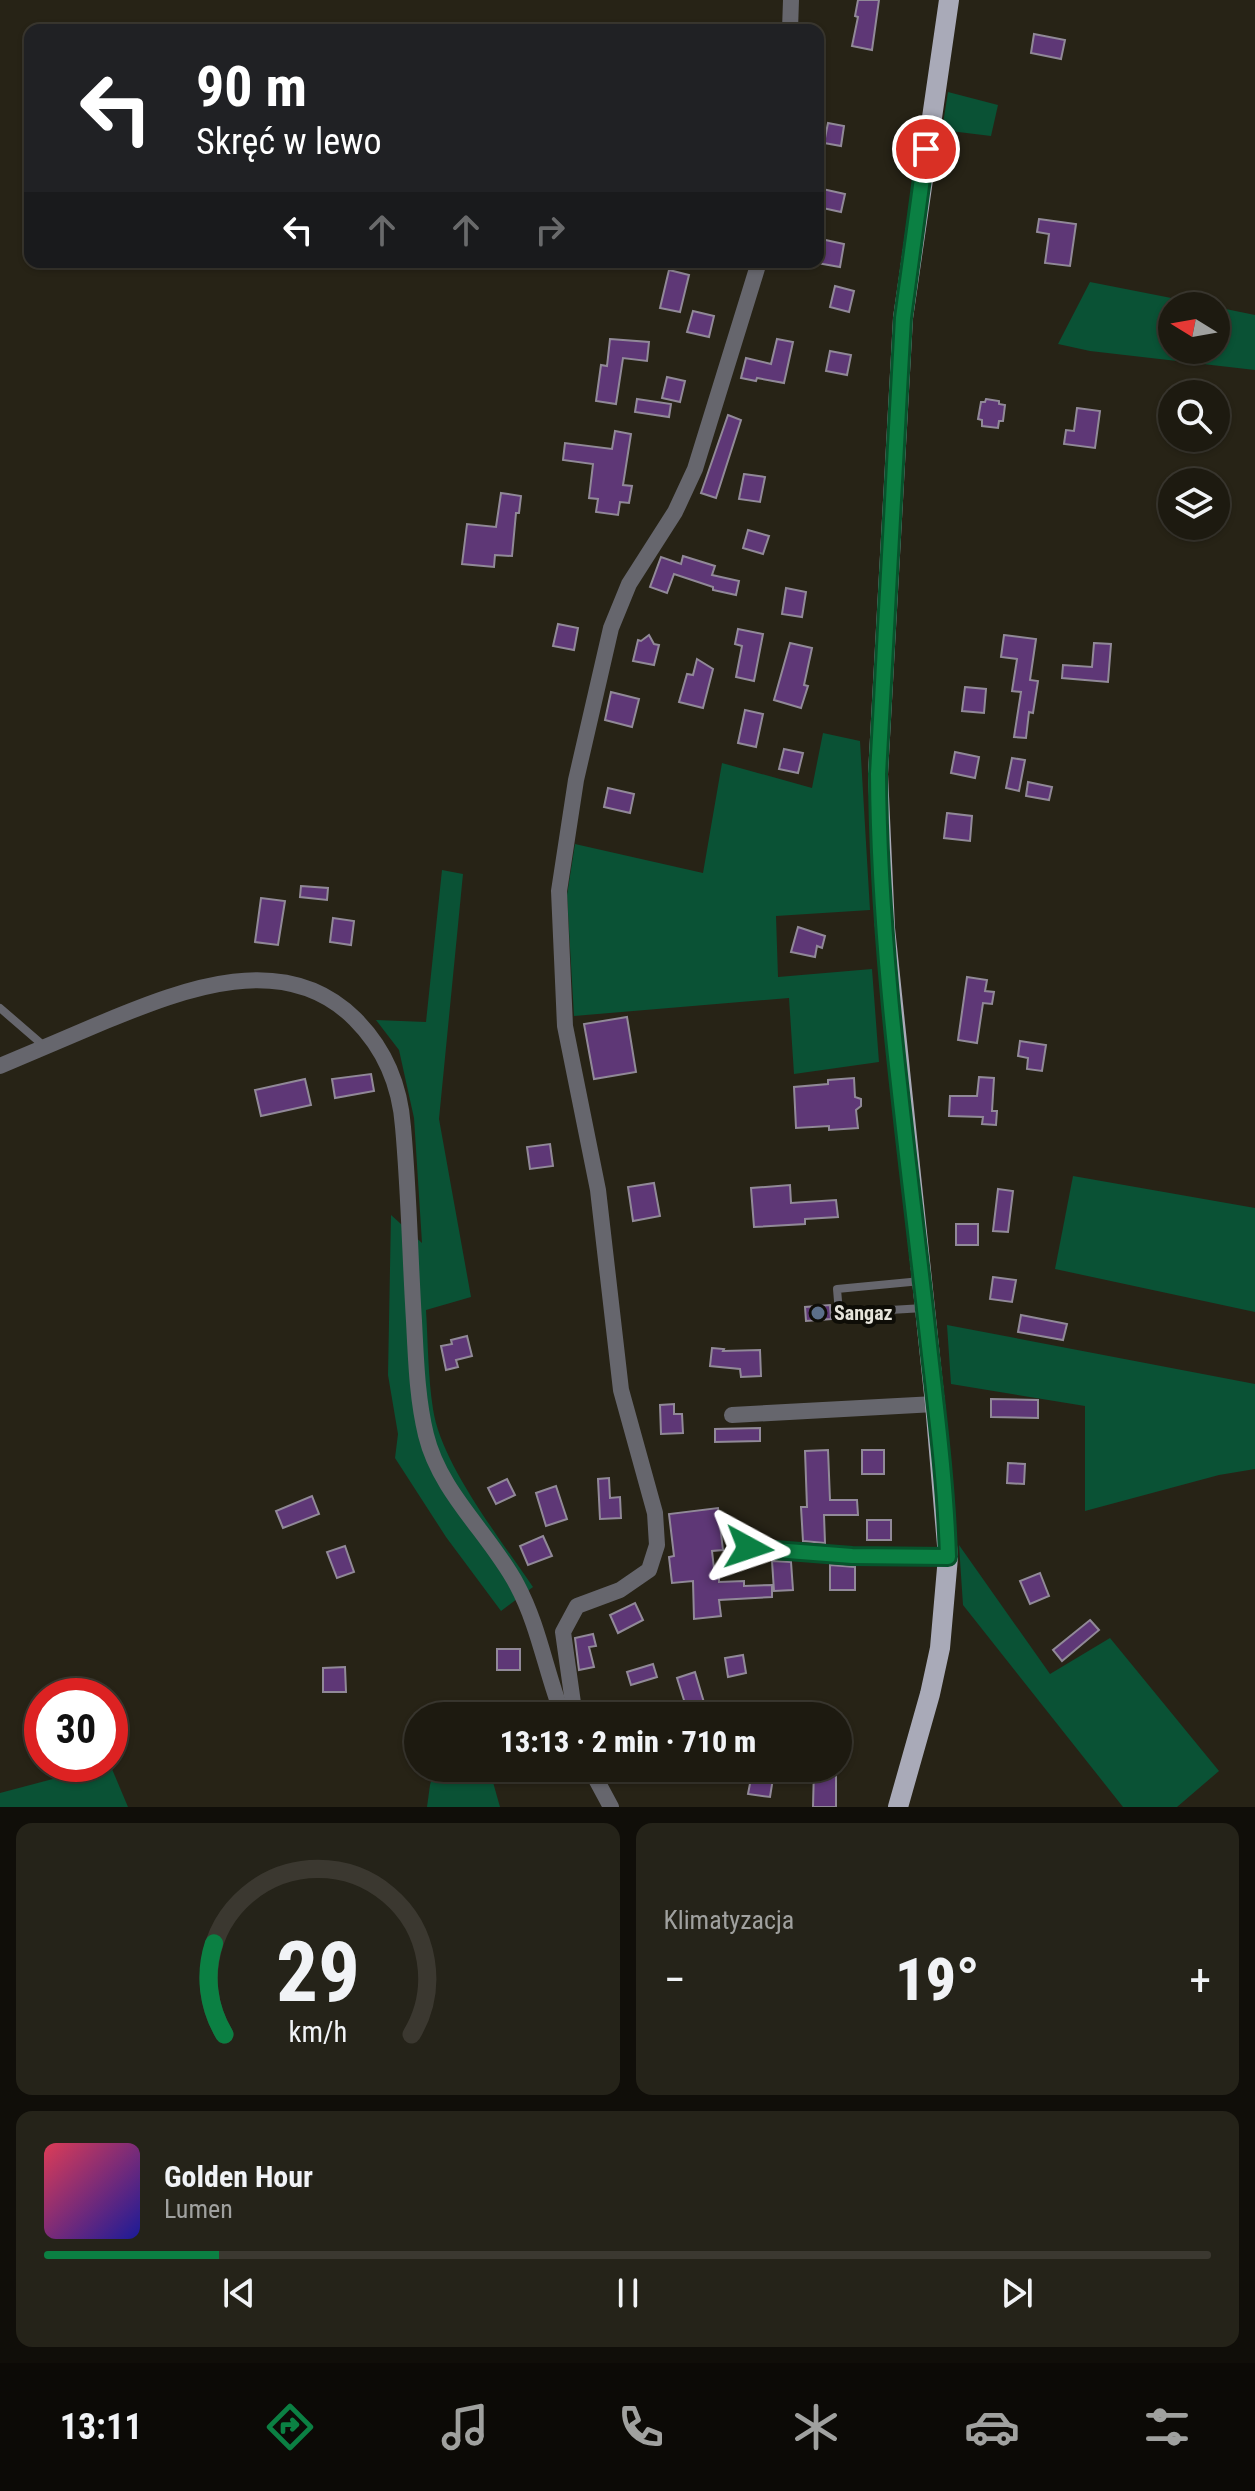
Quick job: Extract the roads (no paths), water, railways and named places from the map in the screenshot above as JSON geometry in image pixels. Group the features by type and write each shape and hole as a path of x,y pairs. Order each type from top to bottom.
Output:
{"main road":[{"path":"898,1807 940,1648 948,1557 885,928 878,774 903,318 949,0"}],"street":[{"path":"790,24 791,0"},
{"path":"573,1702 563,1632 577,1606 620,1590 649,1570 657,1545 655,1513 621,1390 598,1190 565,1026 559,891 576,780 611,628 629,584 675,512 695,469 757,268"},
{"path":"0,1066 182,992 216,983 248,980 280,982 323,994 342,1006 380,1048 398,1095 403,1125 417,1376 427,1438 438,1467 452,1491 517,1584 532,1616 558,1702"},
{"path":"732,1415 935,1404"},
{"path":"749,1548 852,1556 948,1557"},
{"path":"598,1782 611,1807"}],"lane":[{"path":"0,1008 45,1047"},
{"path":"922,1281 837,1289 839,1313 925,1308"}],"place":[{"name":"Sangaz","path":"818,1313"}]}
